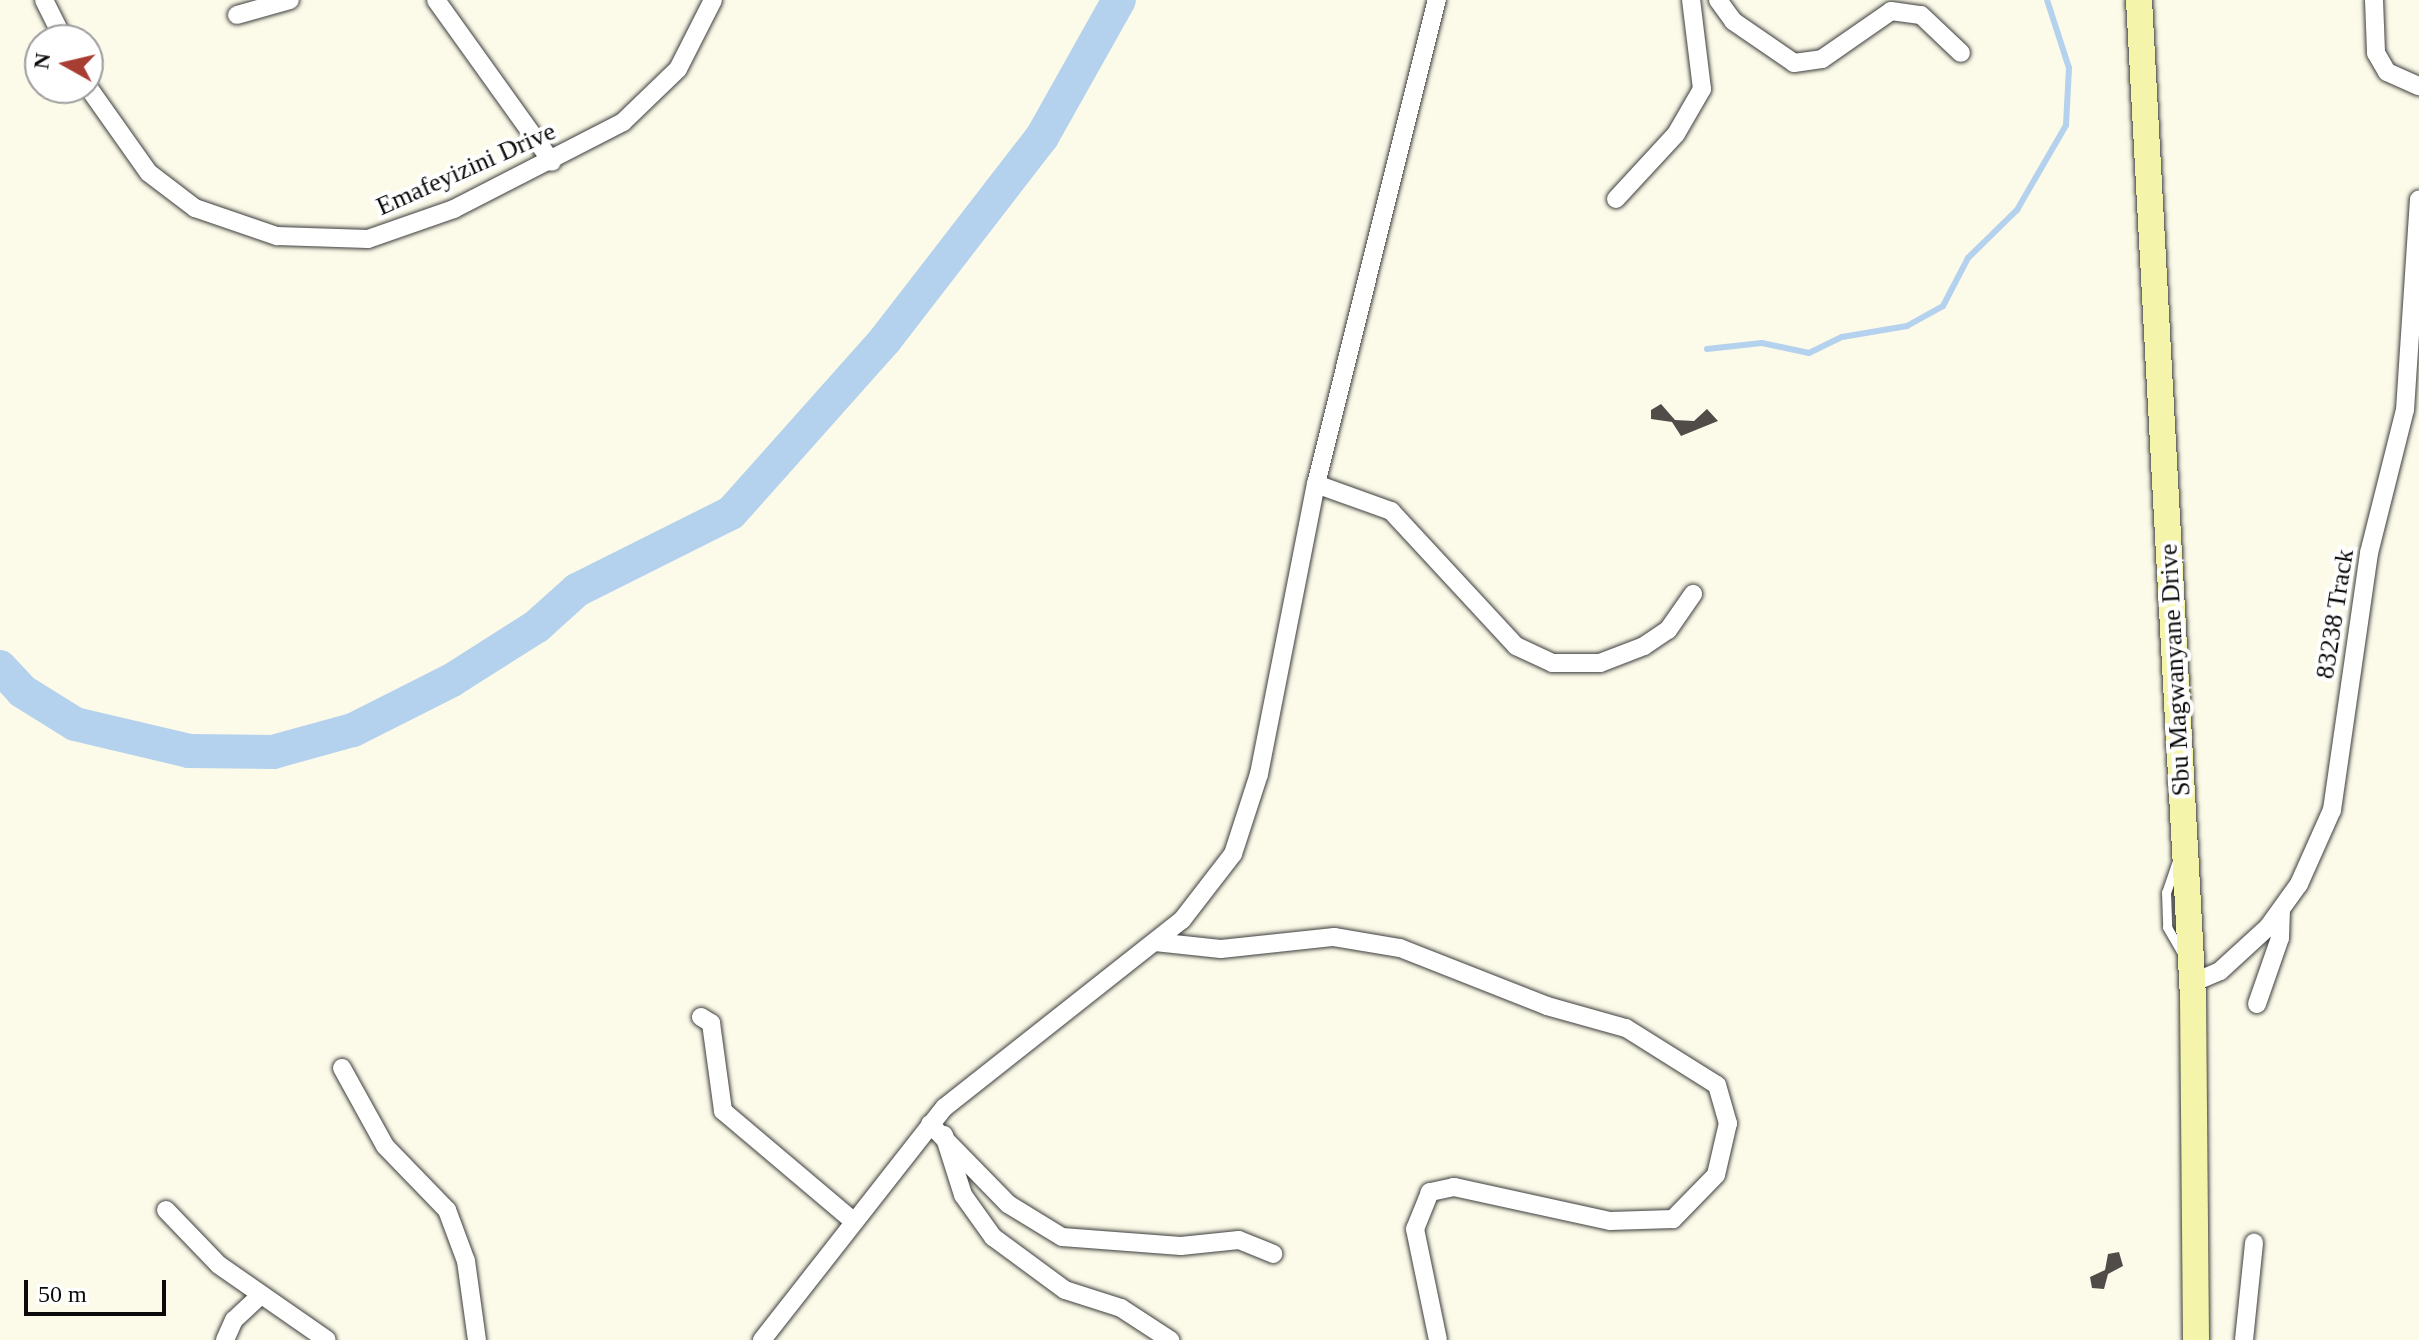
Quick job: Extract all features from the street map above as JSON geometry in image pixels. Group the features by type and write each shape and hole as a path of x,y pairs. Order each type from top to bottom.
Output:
{"main road":[{"name":"Sbu Magwanyane Drive","path":"2139,0 2200,1153 2196,1340"}],"street":[{"path":"44,0 56,24"},
{"path":"237,15 290,0"},
{"path":"436,0 552,162"},
{"name":"Emafeyizini Drive","path":"98,104 113,130 169,191 229,223 277,236 368,239 552,162 646,104 678,69 713,0"},
{"path":"762,1340 852,1220 998,1058 1155,942 1220,877 1245,826 1316,484 1437,0"},
{"path":"1616,199 1676,134 1702,89 1691,0"},
{"path":"1718,0 1733,21 1794,63 1822,59 1891,11 1921,15 1961,53"},
{"path":"2374,0 2376,53 2387,72 2419,86"},
{"name":"83238 Track","path":"2192,973 2246,952 2281,910 2319,849 2332,810 2369,553 2412,407 2419,199"},
{"path":"1316,484 1391,511 1516,646 1552,663 1600,663 1657,640 1693,594"},
{"path":"2257,1004 2280,938 2281,910"},
{"path":"1155,942 1221,949 1334,937 1400,948 1547,1006 1615,1023 1717,1085 1728,1123 1716,1175 1673,1219 1610,1221 1465,1189 1430,1192 1415,1229 1438,1340"},
{"path":"701,1017 711,1023 723,1111 852,1220"},
{"path":"342,1068 385,1146 453,1221 477,1340"},
{"path":"937,1129 1008,1204 1062,1237 1181,1246 1239,1240 1273,1254"},
{"path":"937,1129 963,1195 993,1237 1065,1290 1121,1308 1170,1340"},
{"path":"166,1210 261,1295 327,1340"},
{"path":"2244,1340 2254,1243"},
{"path":"225,1340 234,1320 261,1295"}],"building":[{"path":"1661,404 1675,420 1694,421 1707,409 1718,421 1681,436 1672,422 1651,419 1651,410"},
{"path":"2119,1252 2123,1266 2108,1274 2104,1289 2092,1288 2090,1277 2105,1270 2108,1254"}],"waterway":[{"path":"0,667 22,691 75,724 189,751 273,752 353,730 452,680 537,626 577,590 731,513 885,340 1042,137 1119,0"},
{"path":"1707,349 1762,343 1809,353 1842,337 1907,326 1943,306 1968,258 2017,210 2066,125 2069,68 2047,0"}]}
